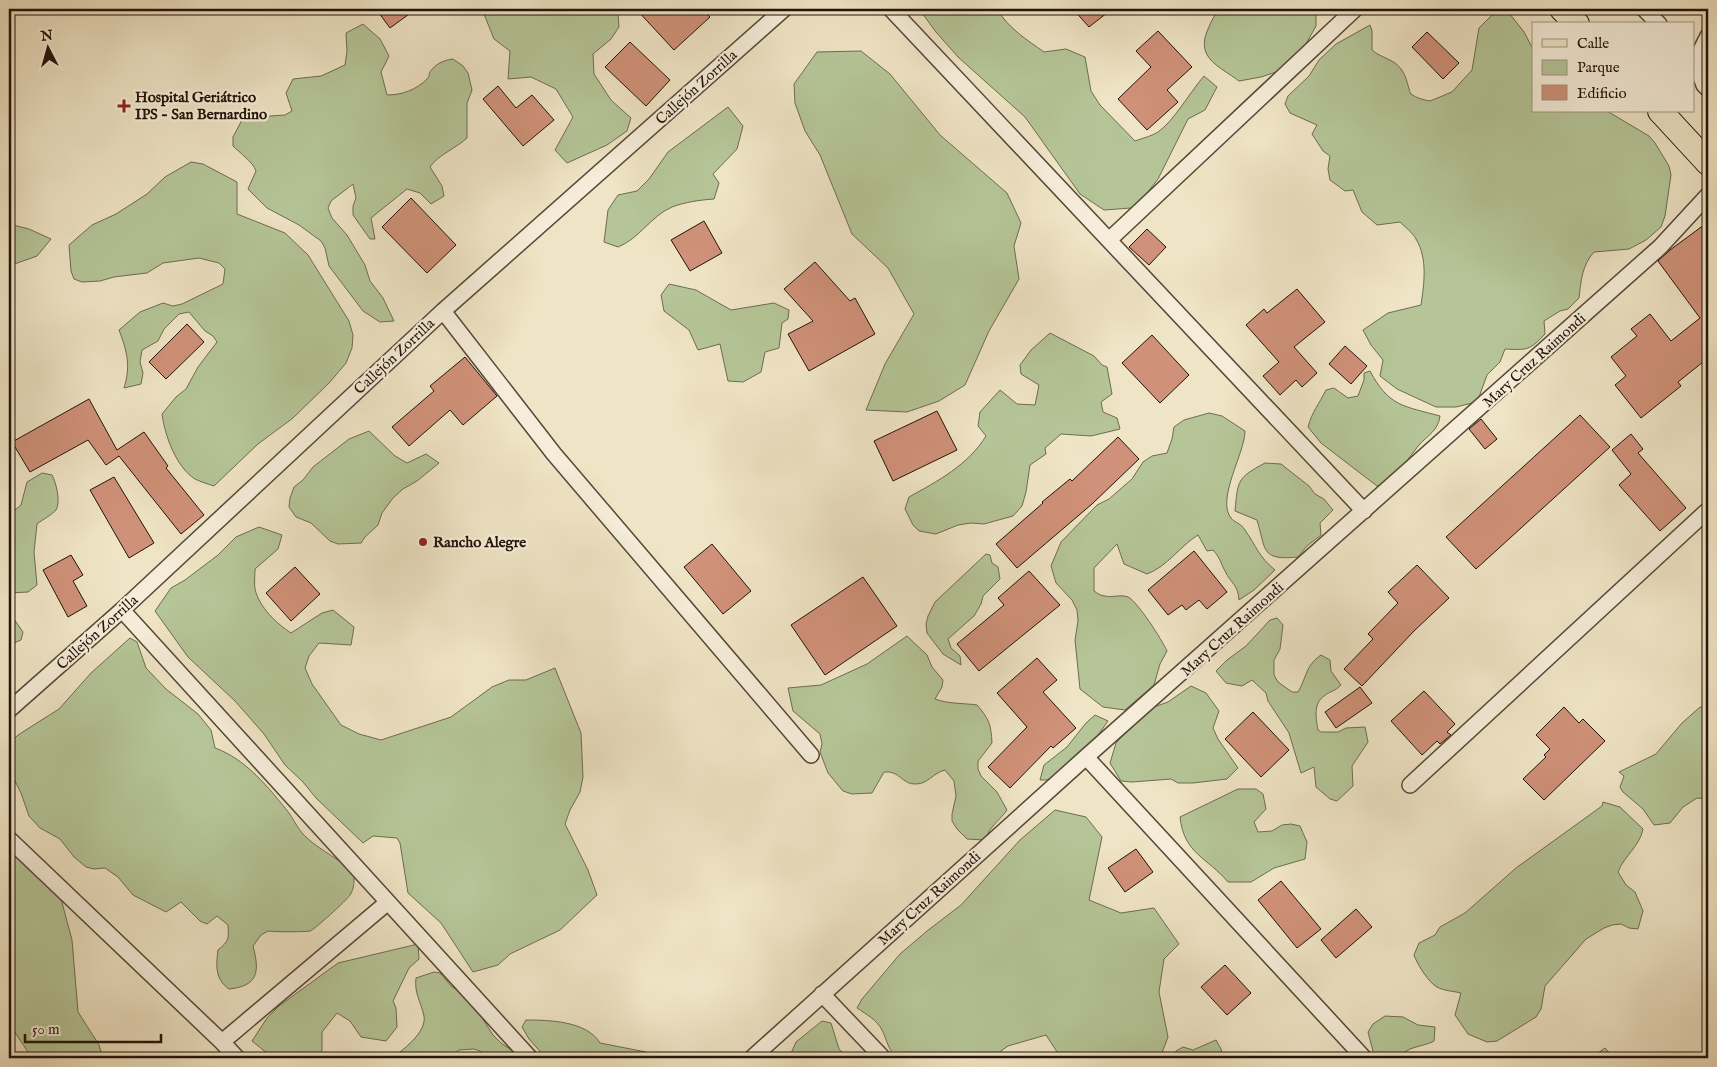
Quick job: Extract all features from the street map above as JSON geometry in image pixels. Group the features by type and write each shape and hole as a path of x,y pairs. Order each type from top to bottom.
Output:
{"main road":[{"path":"1562,9 1575,22"},
{"path":"1661,112 1708,163"}],"street":[{"name":"Callejón Zorrilla","path":"9,710 122,610 443,311 784,9"},
{"path":"891,9 1364,511"},
{"path":"1109,240 1355,9"},
{"path":"1644,9 1657,22"},
{"path":"1708,36 1694,61 1704,85 1708,89"},
{"name":"Mary Cruz Raimondi","path":"752,1058 1086,757 1660,247 1708,195"},
{"path":"443,311 554,454 811,755"},
{"path":"1410,785 1708,510"},
{"path":"122,610 530,1058"},
{"path":"1086,757 1364,1058"},
{"path":"9,838 222,1042 236,1058"},
{"path":"222,1042 388,902"},
{"path":"822,994 883,1058"}],"green space":[{"path":"480,9 609,9 618,13 619,27 611,39 593,54 594,74 611,100 631,118 627,131 607,145 567,163 555,150 573,117 556,89 531,77 508,79 510,51 494,39 484,14"},
{"path":"919,9 997,9 1012,28 1044,52 1066,49 1085,57 1091,91 1100,105 1135,141 1153,135 1164,127 1204,76 1217,87 1205,110 1188,119 1158,179 1144,197 1131,208 1104,210 1080,194 1025,117 958,57"},
{"path":"1220,9 1316,9 1316,26 1298,58 1276,72 1239,81 1211,60 1205,47 1208,29 1214,16"},
{"path":"1498,9 1506,9 1524,32 1532,47 1532,112 1609,112 1649,136 1669,166 1671,175 1665,216 1661,227 1646,240 1629,249 1594,252 1587,262 1581,279 1579,298 1568,309 1560,311 1544,321 1545,334 1535,344 1523,349 1505,349 1500,362 1487,375 1479,397 1472,403 1456,407 1436,407 1397,389 1380,376 1383,360 1371,345 1363,330 1388,313 1421,305 1424,263 1420,247 1411,232 1400,222 1377,225 1362,212 1353,190 1345,191 1330,180 1328,169 1330,156 1323,151 1312,134 1317,125 1290,113 1285,104 1288,96 1309,76 1319,60 1336,44 1370,25 1372,31 1372,50 1398,66 1405,76 1411,94 1430,101 1452,92 1472,70 1479,28"},
{"path":"363,24 380,39 389,56 381,72 387,95 403,93 413,89 427,79 432,69 437,65 443,61 453,59 463,66 468,73 472,90 467,103 467,138 437,159 430,167 442,186 444,196 431,204 420,193 407,189 371,218 375,239 370,239 353,215 353,206 356,198 353,184 331,201 328,208 332,218 347,235 365,265 370,281 383,298 394,321 380,322 363,311 329,266 325,248 321,241 299,225 267,208 248,189 256,171 249,161 233,146 233,137 243,118 285,115 292,111 286,93 293,79 321,76 345,65 347,51 346,33"},
{"path":"861,51 890,74 940,135 1007,193 1021,223 1014,246 1019,279 989,331 965,385 939,401 907,412 866,410 885,364 914,314 888,268 852,234 820,155 805,131 795,103 794,84 817,52"},
{"path":"728,107 743,126 737,149 713,174 719,183 714,199 672,207 658,216 632,239 618,247 604,242 608,210 618,195 637,191 649,179 668,152"},
{"path":"191,162 203,164 237,182 237,214 285,233 308,255 349,321 353,335 352,348 346,363 330,382 293,418 258,444 214,486 195,479 182,467 172,450 162,414 176,397 186,389 198,367 217,342 189,312 179,314 164,329 158,341 142,350 140,362 143,373 141,384 124,388 128,366 119,330 140,312 163,303 173,306 182,304 223,284 225,269 219,263 199,258 163,263 147,273 82,282 74,279 71,271 69,245 92,225 116,214 147,194 165,177"},
{"path":"9,224 29,229 51,239 37,256 9,266"},
{"path":"669,284 696,290 731,310 774,303 789,310 788,319 782,323 779,348 765,352 761,372 743,382 728,381 720,344 698,350 689,330 664,311 661,295"},
{"path":"1050,333 1094,356 1102,365 1107,367 1112,394 1101,402 1103,412 1117,418 1120,429 1091,436 1061,434 1045,448 1046,454 1030,465 1022,506 1013,516 984,524 958,525 936,534 919,531 913,525 905,509 909,497 952,471 979,446 986,436 978,426 980,412 1000,390 1017,404 1035,405 1039,385 1021,374 1020,365 1031,350"},
{"path":"1370,371 1384,392 1391,398 1407,407 1440,416 1435,429 1419,445 1389,484 1377,486 1321,443 1308,427 1326,390 1334,388 1348,398 1358,396 1364,380 1364,373"},
{"path":"1209,413 1222,416 1245,431 1241,451 1229,488 1227,510 1231,518 1243,528 1261,556 1275,570 1254,590 1239,600 1236,587 1227,575 1218,556 1213,550 1207,551 1198,535 1161,566 1147,574 1124,564 1117,544 1094,568 1094,591 1104,596 1125,596 1132,600 1149,622 1167,651 1160,664 1154,685 1125,710 1103,707 1080,689 1075,640 1078,621 1077,610 1072,600 1056,583 1051,566 1061,542 1097,505 1109,499 1132,479 1143,462 1152,456 1167,453 1174,427 1184,420"},
{"path":"369,431 395,456 407,463 426,454 439,463 393,498 382,513 378,525 361,543 338,544 330,541 311,523 296,517 289,507 290,498 294,487 303,480 313,467 349,439"},
{"path":"1265,463 1281,464 1309,486 1315,494 1324,499 1333,510 1320,523 1321,535 1307,546 1298,557 1286,558 1271,555 1264,546 1257,520 1235,511 1238,486 1241,481 1249,472"},
{"path":"42,473 52,475 58,502 55,512 37,524 34,552 37,585 28,592 9,593 9,515 21,505 27,482"},
{"path":"259,527 282,535 278,549 255,569 257,596 269,614 291,633 322,613 333,610 354,627 351,645 319,643 309,656 305,668 312,684 341,725 359,734 381,740 451,717 492,687 509,680 526,680 555,668 581,733 583,777 580,792 565,824 588,870 597,895 560,930 510,954 498,965 473,972 441,923 408,893 400,843 397,838 373,836 363,843 285,765 264,734 235,701 188,657 155,611 171,588 218,555 236,537"},
{"path":"986,554 990,555 992,563 998,567 1000,579 983,596 974,616 948,639 951,648 960,656 961,665 943,654 927,633 926,624 935,602"},
{"path":"9,612 23,632 21,640 9,645"},
{"path":"1277,618 1283,625 1280,649 1274,660 1274,675 1278,682 1292,692 1298,692 1312,663 1321,655 1330,660 1331,671 1341,685 1324,696 1318,703 1316,712 1318,730 1321,732 1338,732 1346,728 1365,727 1368,742 1352,766 1353,786 1337,801 1330,799 1316,787 1314,767 1301,773 1289,733 1268,701 1266,693 1252,680 1242,686 1226,683 1216,671 1246,646 1270,620"},
{"path":"907,636 927,655 932,667 943,680 942,687 935,699 950,703 977,705 989,722 992,743 978,761 978,769 981,776 997,792 1007,810 984,840 967,839 952,821 956,796 954,781 945,770 920,784 911,784 894,773 884,772 872,793 852,794 843,791 828,773 820,752 822,744 820,734 793,711 788,688 821,685 867,664"},
{"path":"130,638 137,642 146,668 166,689 198,714 211,730 215,748 237,759 256,775 289,813 304,835 338,860 354,876 354,884 350,895 338,908 310,931 268,931 261,935 253,946 256,970 251,981 246,985 229,989 224,985 219,976 218,950 228,939 228,925 217,916 207,924 200,921 181,902 166,912 133,895 118,877 105,868 94,869 86,867 74,857 60,839 40,828 29,816 21,793 9,769 9,744 18,735 59,709 91,673"},
{"path":"1191,686 1206,693 1219,711 1213,728 1218,739 1238,768 1227,779 1193,783 1178,783 1171,779 1121,781 1110,763 1116,743 1151,708 1168,702"},
{"path":"1700,707 1708,707 1708,799 1697,798 1683,807 1670,823 1654,825 1643,809 1623,792 1620,787 1624,776 1619,772 1656,754 1682,723"},
{"path":"1095,715 1108,721 1090,747 1051,778 1040,780 1044,765 1067,747 1086,723"},
{"path":"1238,789 1256,789 1263,794 1266,809 1254,822 1258,832 1272,831 1282,825 1300,826 1307,842 1305,859 1274,868 1251,882 1228,882 1191,847 1182,829 1180,817"},
{"path":"1603,802 1620,807 1643,829 1639,841 1618,872 1626,885 1635,892 1643,911 1638,929 1629,928 1621,924 1612,925 1586,939 1545,986 1541,1009 1536,1017 1497,1041 1487,1042 1468,1034 1455,1015 1461,993 1440,988 1434,985 1427,977 1414,955 1419,943 1435,935 1440,927 1465,913 1516,868 1602,806"},
{"path":"1055,810 1086,817 1102,837 1089,900 1121,913 1154,908 1179,944 1164,959 1159,992 1168,1037 1160,1058 1061,1058 1046,1035 1008,1046 991,1058 897,1058 880,1026 857,1008 862,999 900,954 961,905 1020,840"},
{"path":"9,844 60,895 72,940 78,1012 99,1045 103,1058 32,1058 14,1031 9,1017"},
{"path":"418,944 419,959 409,968 393,1001 396,1008 397,1027 386,1041 361,1037 350,1021 337,1013 322,1032 322,1050 318,1058 273,1058 252,1041 267,1018 279,1006 338,963"},
{"path":"434,972 440,973 451,986 472,1002 493,1035 523,1058 488,1058 480,1051 474,1049 459,1050 449,1058 392,1058 413,1040 422,1028 424,1016 417,993 416,978"},
{"path":"1385,1016 1403,1017 1418,1025 1435,1027 1434,1041 1406,1051 1400,1058 1376,1058 1368,1032 1373,1024"},
{"path":"526,1020 567,1023 586,1030 600,1043 646,1052 659,1058 546,1058 529,1039 522,1027"},
{"path":"822,1021 831,1023 839,1049 848,1058 789,1058 796,1042"},
{"path":"1216,1040 1223,1058 1173,1058 1176,1051 1183,1047 1193,1050"},
{"path":"1605,1048 1614,1058 1591,1058"}],"building":[{"path":"376,9 416,9 390,28"},
{"path":"636,9 702,9 710,17 674,50"},
{"path":"1073,9 1112,9 1089,27"},
{"path":"1158,31 1192,67 1167,90 1178,102 1147,130 1118,99 1151,67 1136,51"},
{"path":"1427,32 1459,63 1443,79 1412,47"},
{"path":"630,42 670,80 646,106 605,67"},
{"path":"498,86 516,108 532,95 554,120 523,146 483,99"},
{"path":"411,198 456,245 427,273 382,227"},
{"path":"704,221 722,253 690,271 671,240"},
{"path":"1708,222 1708,358 1678,382 1681,386 1641,418 1615,385 1626,376 1611,357 1637,336 1631,329 1650,314 1671,341 1700,318 1658,261"},
{"path":"1147,229 1166,247 1149,265 1129,247"},
{"path":"815,262 850,301 855,298 875,334 809,371 788,334 813,321 784,289"},
{"path":"1297,289 1325,322 1294,347 1317,373 1302,387 1296,380 1280,395 1263,376 1279,362 1246,325 1264,309 1267,313"},
{"path":"187,324 204,342 166,379 149,362"},
{"path":"1152,335 1189,375 1160,403 1122,363"},
{"path":"1345,346 1367,366 1351,384 1329,364"},
{"path":"465,357 497,396 463,425 450,410 409,446 392,427 434,391 430,386"},
{"path":"89,399 117,450 144,432 168,466 166,468 204,515 181,534 119,456 106,465 88,440 30,472 12,442"},
{"path":"937,411 957,450 893,481 874,441"},
{"path":"1580,415 1610,447 1476,569 1446,537"},
{"path":"1481,419 1497,439 1485,449 1469,429"},
{"path":"1631,434 1643,449 1638,453 1686,508 1660,531 1619,485 1631,474 1612,450"},
{"path":"1118,437 1139,459 1092,504 1017,568 996,544 1042,502 1070,479 1072,481"},
{"path":"114,477 154,543 129,558 90,490"},
{"path":"712,544 751,591 723,614 684,567"},
{"path":"1194,551 1227,592 1207,609 1199,600 1186,610 1182,605 1168,615 1148,590"},
{"path":"71,555 83,575 73,581 87,606 68,617 43,570"},
{"path":"1417,565 1449,598 1414,631 1362,686 1344,669 1373,639 1368,634 1398,603 1388,592"},
{"path":"295,567 320,594 291,621 266,593"},
{"path":"1029,571 1060,605 979,671 957,644 1004,605 998,598"},
{"path":"863,577 897,626 825,675 791,625"},
{"path":"1037,658 1057,680 1043,692 1076,728 1053,748 1051,746 1010,788 988,767 1027,727 997,693"},
{"path":"1360,687 1372,703 1336,728 1325,712"},
{"path":"1424,691 1455,724 1447,732 1451,735 1440,744 1437,741 1422,755 1391,721"},
{"path":"1564,707 1579,723 1583,719 1605,741 1544,800 1523,779 1546,757 1544,755 1550,749 1536,735"},
{"path":"1253,712 1289,750 1261,777 1225,739"},
{"path":"1136,849 1153,872 1125,892 1108,868"},
{"path":"1281,881 1321,929 1297,948 1258,900"},
{"path":"1356,909 1372,927 1336,958 1321,940"},
{"path":"1225,965 1251,993 1227,1015 1201,987"}],"place":[{"name":"Hospital Geriátrico IPS - San Bernardino","path":"124,106"},
{"name":"Rancho Alegre","path":"423,542"}]}
